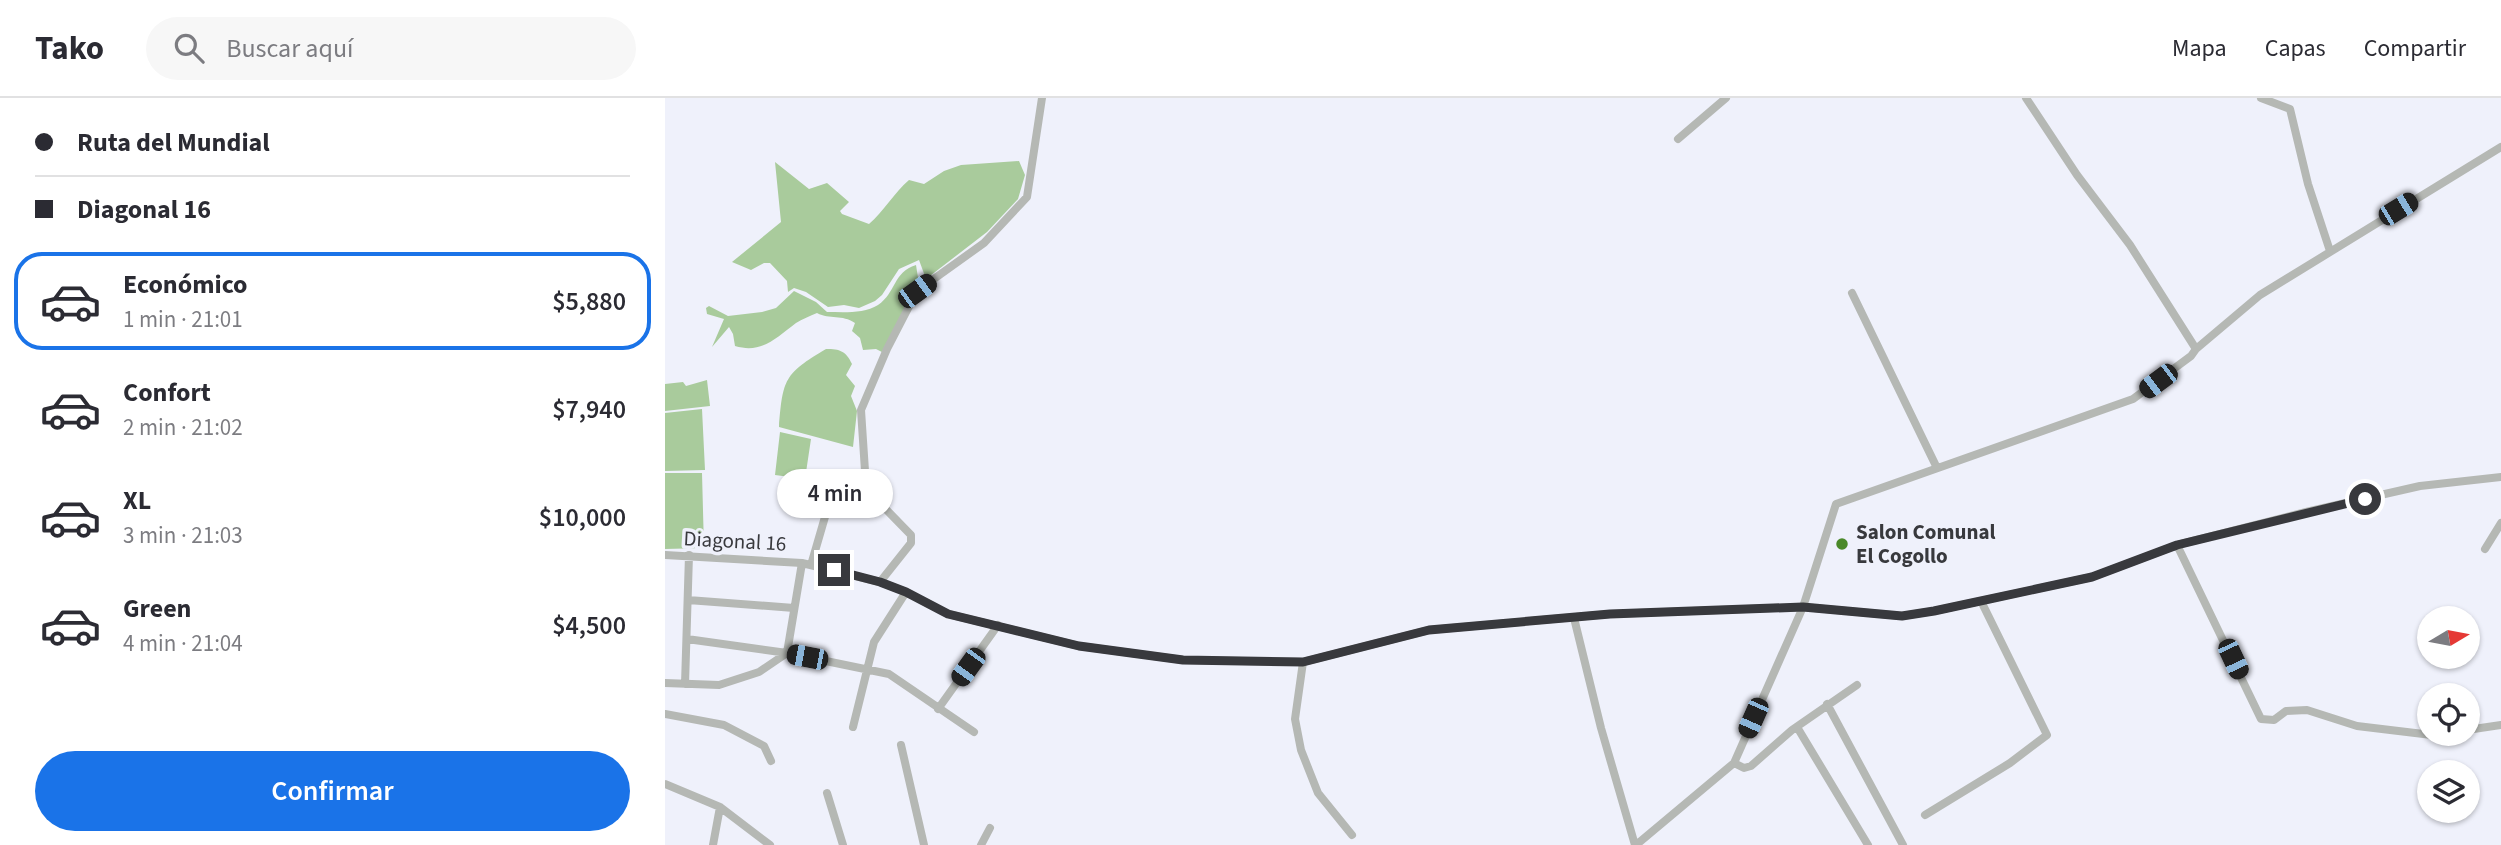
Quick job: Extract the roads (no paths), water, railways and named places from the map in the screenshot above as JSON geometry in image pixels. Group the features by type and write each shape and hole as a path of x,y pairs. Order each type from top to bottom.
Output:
{"street":[{"path":"880,582 911,543 911,535 874,497 865,471 861,410 887,349 917,291 984,243 1027,197 1042,98"},
{"path":"1678,139 1726,98"},
{"path":"2026,98 2077,176 2130,245 2196,349"},
{"path":"2261,98 2290,109 2308,184 2330,251"},
{"path":"1574,618 1601,728 1636,845 1734,763 1803,607 1836,504 2133,399 2191,356 2260,296 2501,147"},
{"path":"1852,293 1937,468"},
{"path":"2470,480 2474,475 2501,471"},
{"path":"2470,480 2501,477"},
{"name":"Diagonal 16","path":"665,555 807,564 880,582 948,614 1079,646 1183,660 1303,662 1429,630 1610,614 1803,607 1902,616 2092,577 2177,545 2409,489 2470,480"},
{"path":"665,683 719,685 759,672 787,653 794,608 834,486"},
{"path":"2485,549 2501,523"},
{"path":"2177,545 2261,719 2274,720 2286,711 2307,710 2357,726 2417,733"},
{"path":"685,684 689,555"},
{"path":"853,727 874,642 906,592"},
{"path":"688,600 794,608"},
{"path":"1925,815 2010,763 2047,735 1981,601"},
{"path":"938,709 998,625"},
{"path":"687,639 787,653 889,674 974,732"},
{"path":"1303,662 1295,719 1301,750 1318,793 1352,835"},
{"path":"1734,763 1744,768 1751,766 1827,704 1857,685"},
{"path":"1827,704 1903,845"},
{"path":"665,715 723,725 764,746 771,761"},
{"path":"2480,728 2501,725"},
{"path":"1797,727 1868,845"},
{"path":"901,745 924,845"},
{"path":"665,784 720,807 770,845"},
{"path":"827,793 843,845"},
{"path":"713,845 720,807"},
{"path":"981,845 990,828"},
{"path":"751,843 755,833"}],"place":[{"name":"Salon Comunal El Cogollo","path":"1842,544"}]}
